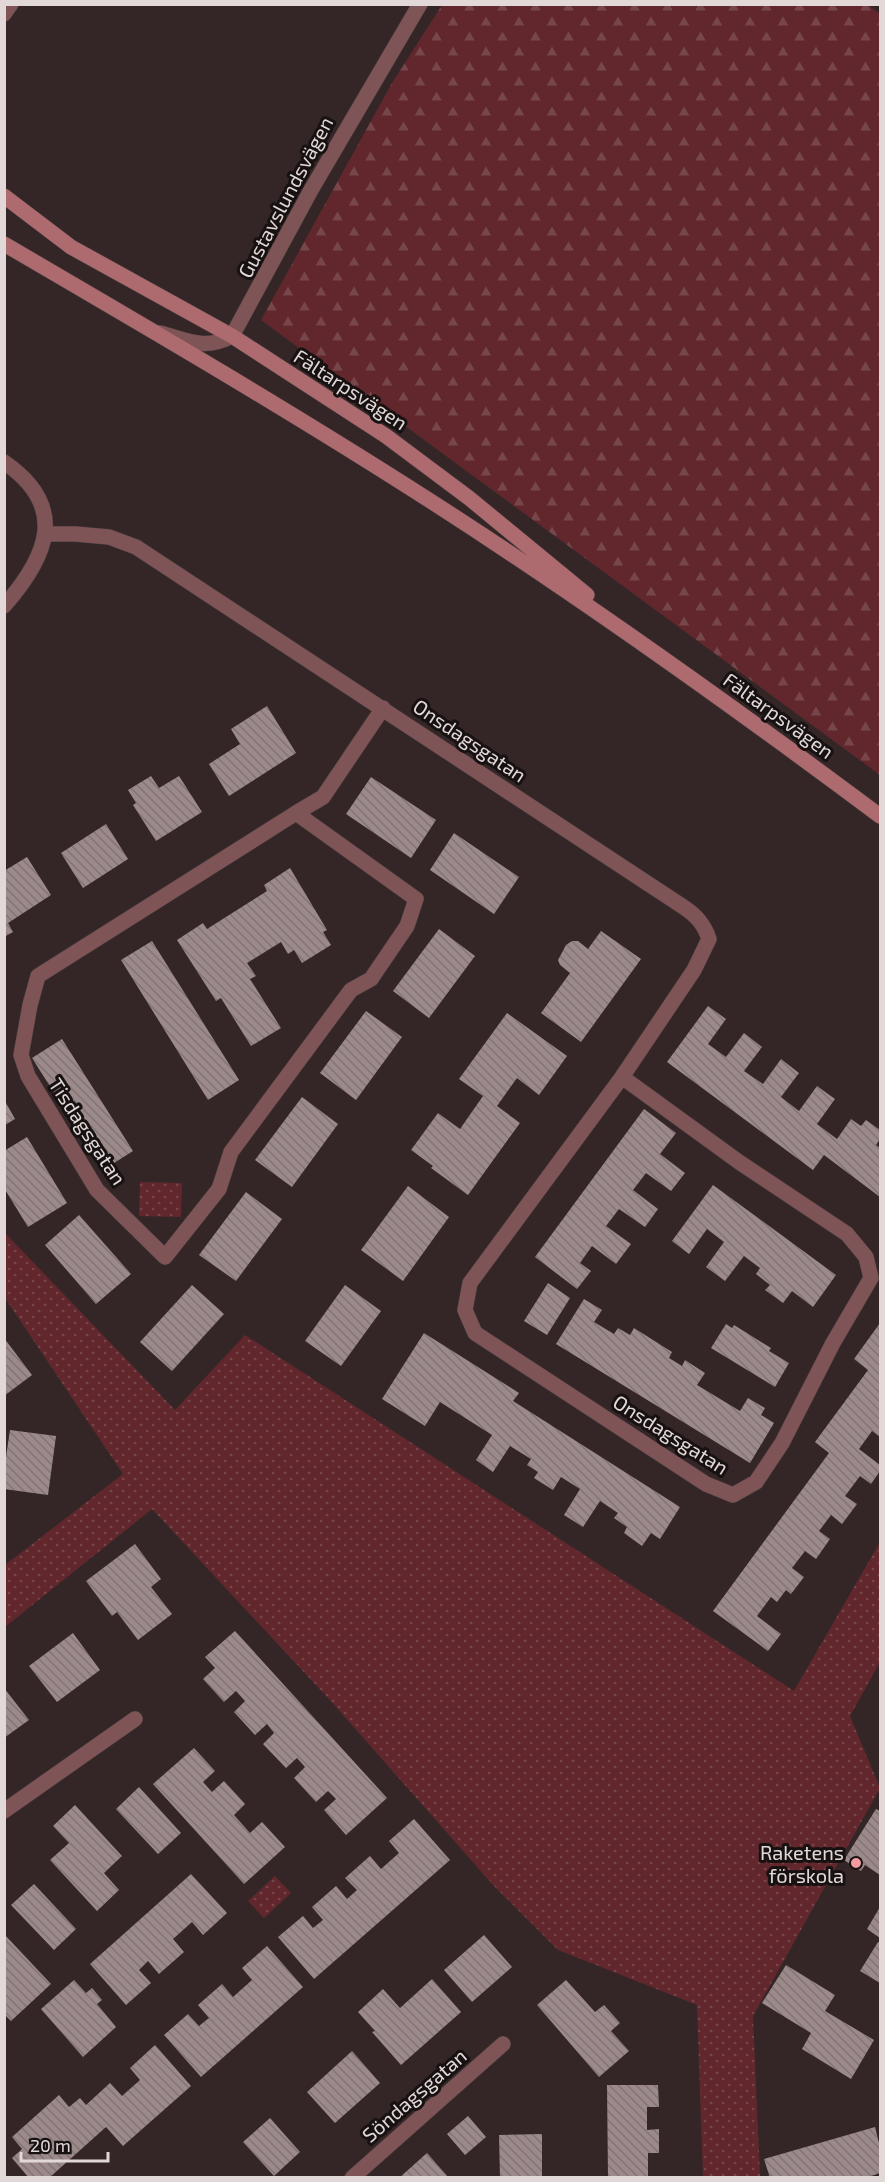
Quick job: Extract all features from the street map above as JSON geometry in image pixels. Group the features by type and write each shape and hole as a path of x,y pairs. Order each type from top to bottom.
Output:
{"main road":[{"name":"Fältarpsvägen","path":"4,196 71,247 232,336 386,436 460,491 653,650"},
{"name":"Fältarpsvägen","path":"4,244 151,330 433,502 653,650 880,816"}],"street":[{"path":"4,14 10,4"},
{"name":"Gustavslundsvägen","path":"232,336 311,190 420,4"},
{"path":"151,330 200,344 218,344 232,336"},
{"path":"4,462 20,472 32,484 42,503 46,534 26,578 4,606"},
{"name":"Onsdagsgatan","path":"46,534 109,537 136,547 694,914 705,927 709,939 705,951 622,1077 470,1283 465,1310 475,1333 706,1484 733,1495 756,1482 782,1443 871,1278 866,1257 847,1234 739,1162 622,1077"},
{"name":"Tisdagsgatan","path":"296,813 416,899 407,927 371,979 351,990 231,1152 219,1189 165,1257 97,1190 28,1076 21,1055 38,976 296,813 323,796 383,708"},
{"path":"4,1811 135,1719"},
{"name":"Söndagsgatan","path":"352,2178 503,2044"}],"green space":[{"path":"442,5 868,5 880,14 880,775 261,320 392,83"},
{"path":"140,1182 182,1183 181,1217 139,1216"},
{"path":"5,1233 175,1410 245,1335 794,1691 880,1542 880,1662 850,1716 880,1788 753,2016 760,2177 703,2177 697,2005 558,1950 494,1886 329,1699 152,1509 5,1627 5,1565 123,1474 5,1298"},
{"path":"275,1876 291,1893 264,1918 248,1901"}],"building":[{"path":"267,706 296,753 229,796 209,764 240,744 231,729"},
{"path":"151,776 159,788 179,776 202,812 156,841 133,805 136,803 128,790"},
{"path":"371,777 436,820 411,858 346,814"},
{"path":"106,824 128,859 83,888 61,853"},
{"path":"454,833 519,877 494,914 430,870"},
{"path":"27,857 51,895 8,923 13,932 4,937 4,871"},
{"path":"290,868 327,930 323,932 331,945 302,963 294,950 288,954 281,942 247,963 256,976 250,979 281,1028 251,1046 221,998 216,1001 177,940 203,923 207,929 267,891 264,885"},
{"path":"439,929 475,956 429,1018 393,991"},
{"path":"601,931 641,959 581,1042 541,1013 570,973 560,965 558,960 566,945 572,941 578,941 588,949"},
{"path":"152,941 239,1080 208,1100 121,960"},
{"path":"708,1006 726,1019 708,1044 726,1057 744,1033 762,1047 744,1071 763,1084 781,1059 799,1073 781,1097 799,1111 817,1086 835,1099 817,1124 837,1139 851,1119 861,1126 866,1120 880,1130 880,1139 876,1145 880,1148 880,1197 824,1155 813,1170 667,1062"},
{"path":"366,1011 402,1037 356,1100 320,1073"},
{"path":"507,1013 567,1056 539,1095 517,1078 497,1106 520,1123 468,1195 411,1150 438,1113 460,1129 483,1096 459,1079"},
{"path":"62,1039 133,1151 103,1170 32,1058"},
{"path":"302,1097 338,1124 292,1187 255,1160"},
{"path":"5,1101 15,1119 5,1125"},
{"path":"644,1109 676,1133 660,1154 685,1173 671,1191 646,1173 633,1190 658,1209 645,1227 619,1209 606,1226 631,1244 616,1264 592,1246 580,1263 591,1271 577,1289 535,1257"},
{"path":"27,1137 67,1203 28,1227 4,1188 4,1151"},
{"path":"713,1185 836,1275 813,1307 792,1291 783,1303 765,1290 770,1285 756,1274 760,1268 744,1256 725,1281 706,1267 724,1242 707,1229 689,1254 672,1241"},
{"path":"408,1186 449,1217 403,1281 361,1250"},
{"path":"246,1192 282,1219 236,1281 199,1255"},
{"path":"79,1215 131,1274 96,1304 45,1245"},
{"path":"548,1283 570,1298 547,1335 524,1321"},
{"path":"192,1285 224,1314 172,1371 140,1342"},
{"path":"345,1285 381,1311 341,1366 305,1341"},
{"path":"584,1299 602,1310 594,1322 614,1334 618,1328 630,1335 634,1328 672,1352 669,1358 682,1366 685,1360 705,1373 697,1385 740,1411 748,1398 765,1408 761,1415 774,1423 750,1463 556,1344"},
{"path":"880,1323 880,1437 872,1431 859,1449 880,1465 880,1471 871,1484 860,1476 845,1496 857,1504 842,1524 831,1515 819,1531 830,1539 816,1559 805,1551 792,1568 804,1577 791,1594 786,1590 777,1602 771,1597 757,1616 781,1634 768,1651 713,1611 829,1453 815,1442 868,1370 854,1359"},
{"path":"726,1324 732,1328 734,1325 771,1348 769,1351 789,1363 775,1387 711,1348"},
{"path":"424,1333 519,1393 513,1401 680,1507 660,1539 651,1533 642,1546 624,1533 627,1527 614,1518 618,1513 600,1501 583,1527 564,1515 580,1489 561,1477 553,1490 534,1478 538,1472 527,1465 531,1459 510,1446 493,1472 476,1460 492,1435 440,1402 425,1426 382,1399"},
{"path":"4,1338 32,1375 4,1396"},
{"path":"10,1430 56,1436 48,1495 4,1489 4,1470"},
{"path":"135,1544 161,1579 151,1587 172,1614 138,1640 117,1612 112,1616 86,1581"},
{"path":"235,1631 387,1798 346,1835 324,1810 336,1799 328,1791 316,1802 294,1778 305,1767 297,1758 286,1768 263,1744 274,1733 267,1724 255,1735 234,1712 245,1701 236,1691 224,1702 203,1679 215,1668 205,1657"},
{"path":"73,1633 100,1670 57,1702 29,1666"},
{"path":"4,1688 29,1720 4,1738"},
{"path":"194,1748 215,1771 203,1782 212,1792 224,1781 245,1804 234,1815 250,1833 262,1822 285,1847 244,1884 153,1784"},
{"path":"139,1787 181,1833 158,1854 116,1809"},
{"path":"75,1805 122,1856 104,1873 119,1890 97,1911 50,1860 69,1843 53,1826"},
{"path":"876,1809 880,1811 880,1875 865,1865 861,1871 844,1860"},
{"path":"414,1819 450,1860 314,1979 278,1937 303,1916 313,1928 323,1920 312,1907 336,1886 347,1899 357,1890 345,1878 370,1856 381,1869 399,1853 389,1841"},
{"path":"191,1874 227,1913 203,1935 192,1922 173,1939 184,1952 159,1974 148,1961 139,1970 151,1983 126,2005 90,1964"},
{"path":"34,1884 76,1929 54,1950 11,1905"},
{"path":"880,1907 880,1938 867,1929"},
{"path":"4,1934 51,1984 11,2021 4,2014"},
{"path":"484,1935 512,1967 472,2002 444,1970"},
{"path":"878,1942 880,1943 880,1983 860,1971"},
{"path":"267,1946 303,1987 201,2077 164,2035 188,2014 199,2026 209,2018 198,2005 222,1984 233,1997 252,1980 242,1968"},
{"path":"786,1965 835,1995 825,2011 874,2040 851,2079 802,2049 811,2033 762,2003"},
{"path":"432,1979 461,2012 401,2065 358,2012 383,1989 400,2008"},
{"path":"74,1980 86,1993 92,1988 102,2000 97,2004 116,2027 83,2057 41,2009"},
{"path":"566,1980 595,2012 604,2005 620,2023 611,2031 629,2051 599,2077 537,2005"},
{"path":"155,2045 191,2086 123,2146 106,2127 49,2178 29,2178 12,2158 22,2149 12,2137 59,2095 69,2107 80,2098 86,2105 110,2083 122,2096 140,2080 130,2068"},
{"path":"352,2051 380,2083 335,2123 307,2092"},
{"path":"607,2085 658,2085 659,2107 647,2107 647,2130 659,2129 659,2153 648,2153 648,2178 608,2178"},
{"path":"468,2116 486,2137 465,2155 447,2134"},
{"path":"270,2118 300,2152 274,2176 243,2142"},
{"path":"875,2127 880,2147 880,2173 865,2178 770,2178 764,2159"},
{"path":"542,2134 542,2178 500,2178 499,2135"},
{"path":"427,2153 449,2178 399,2178"}],"place":[{"name":"Raketens förskola","path":"856,1863"}]}
